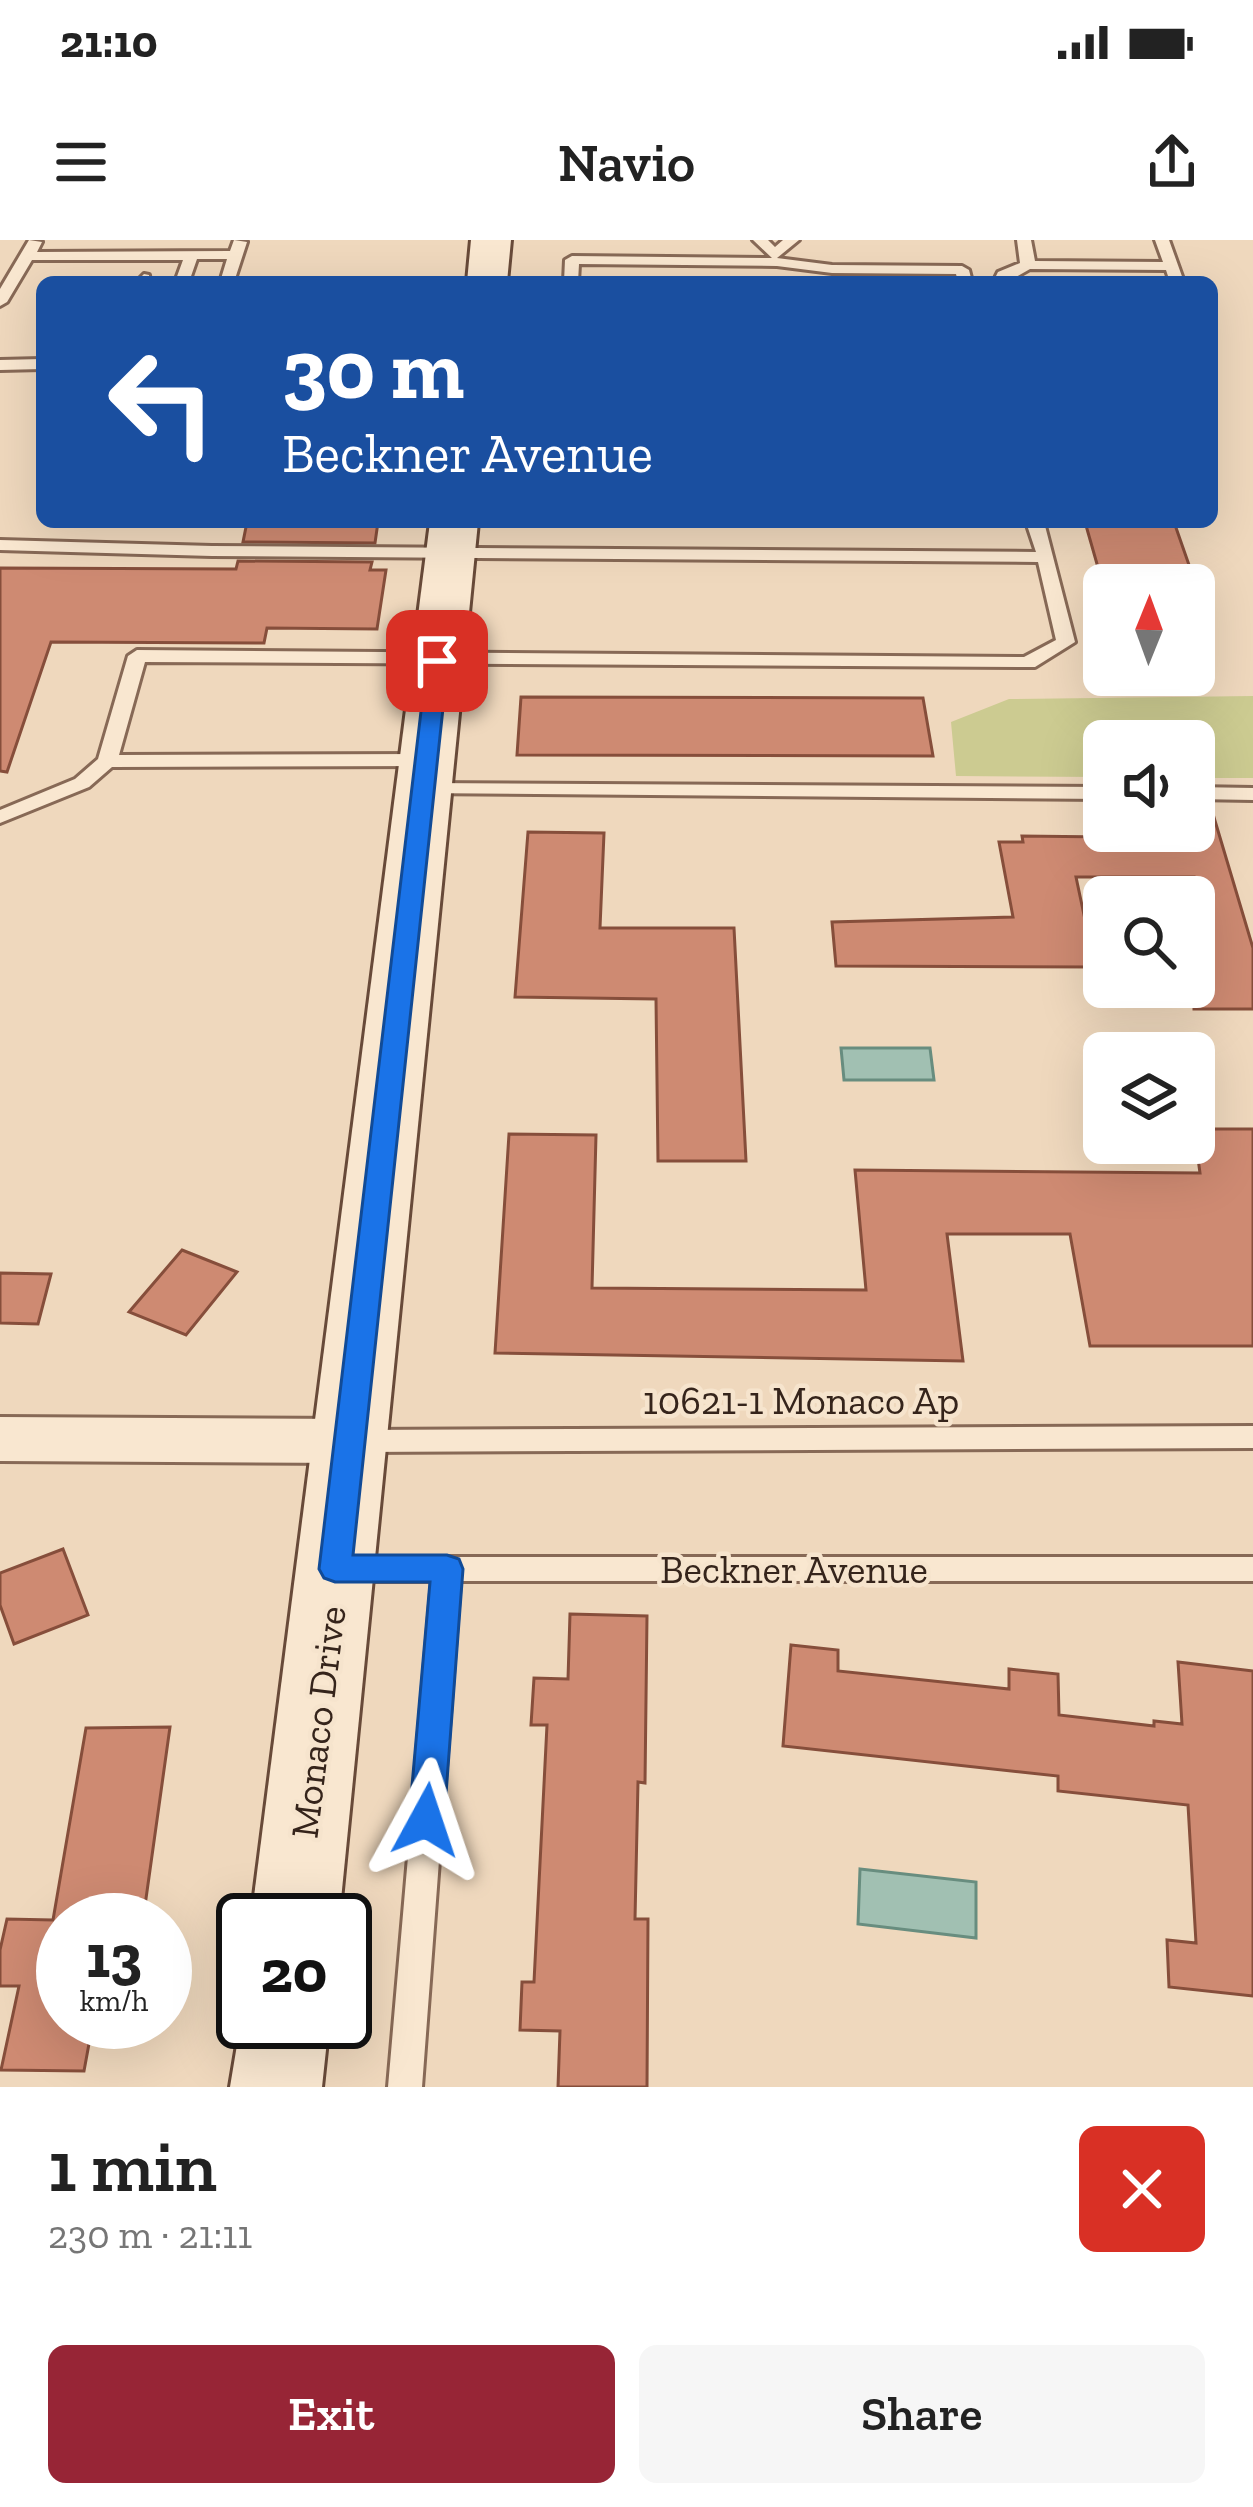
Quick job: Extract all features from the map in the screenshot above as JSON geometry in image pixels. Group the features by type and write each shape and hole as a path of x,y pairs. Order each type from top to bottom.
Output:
{"street":[{"path":"488,276 491,240"},
{"name":"Monaco Drive","path":"298,1893 452,538"},
{"path":"0,1439 350,1442"},
{"path":"276,2087 280,2049"}],"lane":[{"path":"0,302 36,240"},
{"path":"760,240 776,258 783,276"},
{"path":"776,258 792,240"},
{"path":"1024,240 1028,266"},
{"path":"1162,240 1175,276"},
{"path":"27,256 146,272 191,256 238,248"},
{"path":"184,276 191,256"},
{"path":"571,276 572,260 776,258 832,275 964,276"},
{"path":"1003,276 1028,266 1171,266"},
{"path":"0,364 36,364"},
{"path":"0,817 82,783 107,761 136,656 1028,663 1066,642 1038,528"},
{"path":"0,545 452,538 1046,556"},
{"path":"107,761 426,775 1083,792"},
{"path":"1215,794 1253,794"},
{"name":"10621-1 Monaco Ap","path":"350,1442 1253,1437"},
{"name":"Beckner Avenue","path":"335,1569 1253,1569"},
{"path":"404,2087 447,1569"}],"shaded area":[{"path":"1253,696 1253,778 1215,778 1215,720 1083,720 1083,777 956,776 951,722 1009,699"},
{"path":"841,1048 930,1048 934,1080 844,1080"},
{"path":"860,1869 976,1882 976,1938 858,1924"}],"building":[{"path":"246,528 377,528 375,543 243,542"},
{"path":"1087,528 1176,528 1189,564 1097,564"},
{"path":"238,561 372,562 370,570 386,570 377,629 267,628 264,643 51,642 7,772 0,771 0,568 236,569"},
{"path":"521,697 923,698 933,756 517,755"},
{"path":"1215,821 1253,948 1253,1009 1194,1009 1215,1008 1215,876 1076,877 1083,910 1083,967 836,966 832,922 1013,917 999,842 1023,842 1022,836 1083,837 1083,852 1215,852"},
{"path":"528,832 604,833 600,928 734,928 746,1161 658,1161 656,999 515,997"},
{"path":"1215,1129 1253,1129 1253,1346 1090,1346 1070,1234 947,1234 963,1361 495,1353 509,1134 596,1135 592,1288 866,1290 855,1170 1200,1173 1199,1164 1215,1164"},
{"path":"182,1250 237,1272 186,1335 129,1312"},
{"path":"0,1273 51,1274 38,1324 0,1323"},
{"path":"63,1549 88,1615 14,1644 0,1605 0,1573"},
{"path":"570,1614 647,1616 645,1783 638,1782 635,1919 648,1919 647,2087 558,2087 560,2031 520,2030 522,1982 534,1982 547,1725 531,1725 534,1678 568,1679"},
{"path":"791,1645 838,1650 838,1671 1009,1689 1009,1669 1058,1674 1059,1715 1154,1726 1154,1721 1182,1724 1178,1662 1253,1671 1253,1996 1169,1987 1167,1940 1196,1943 1188,1805 1058,1791 1058,1776 783,1746"},
{"path":"170,1727 147,1893 58,1893 86,1728"},
{"path":"7,1919 36,1920 36,2049 88,2049 84,2071 1,2070 19,1986 0,1986 0,1950"}],"route":[{"path":"426,1820 447,1569 335,1569 437,661"}]}
